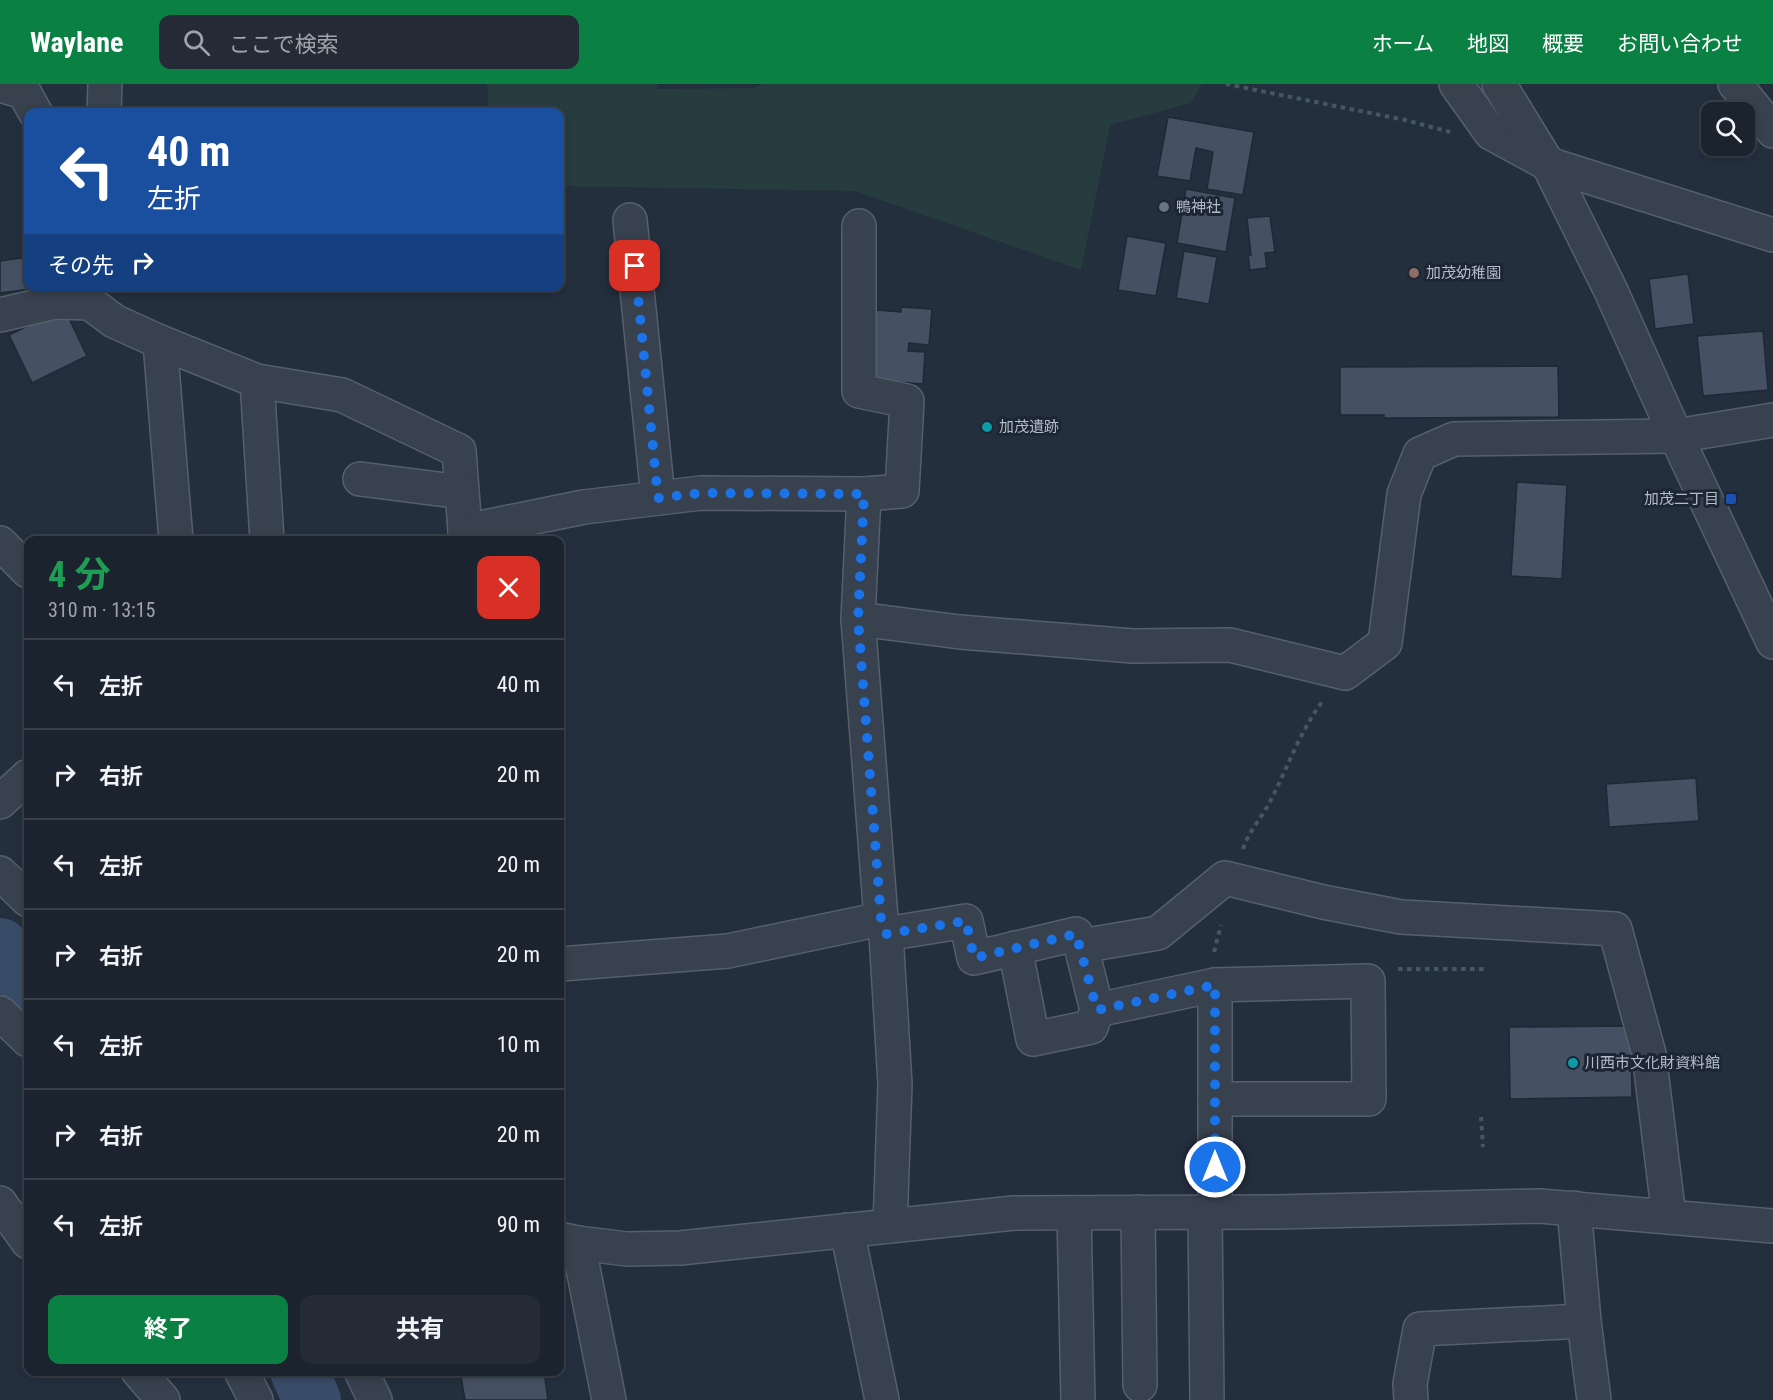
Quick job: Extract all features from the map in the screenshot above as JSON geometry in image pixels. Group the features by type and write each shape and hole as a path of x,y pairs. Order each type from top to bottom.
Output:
{"street":[{"path":"104,108 105,84"},
{"path":"1456,84 1491,133 1548,164 1773,235"},
{"path":"1499,84 1548,164 1611,291 1773,642"},
{"path":"1735,84 1773,132"},
{"path":"0,85 24,92 33,108"},
{"path":"630,220 658,498"},
{"path":"0,315 54,294 90,303 103,300 114,321 257,381 342,394 459,451 465,535 584,507 701,493 864,494 902,491 907,401 859,391 859,226"},
{"path":"160,342 176,536"},
{"path":"257,381 267,536"},
{"path":"858,619 960,632 1133,646 1230,645 1345,673 1385,643 1404,494 1420,454 1454,439 1677,436 1773,420"},
{"path":"360,479 462,492"},
{"path":"864,494 858,619 895,1084 890,1226"},
{"path":"0,543 24,567"},
{"path":"0,873 24,896"},
{"path":"1081,946 1158,933 1225,878 1323,902 1401,917 1615,929 1649,1054 1670,1217"},
{"path":"564,964 728,951 884,926 966,921 974,958 1015,948 1076,934 1097,1010 1091,1027 1033,1039 1015,948"},
{"path":"1097,1010 1212,986 1368,981 1369,1099 1215,1099"},
{"path":"1206,1400 1215,1099 1212,986"},
{"path":"0,1013 24,1036"},
{"path":"7,1203 24,1235"},
{"path":"609,1400 569,1241 627,1249 680,1248 1014,1213 1540,1206 1773,1226"},
{"path":"1574,1208 1584,1322 1594,1400"},
{"path":"1138,1212 1140,1385"},
{"path":"1074,1213 1078,1400"},
{"path":"847,1230 882,1400"},
{"path":"1411,1400 1410,1384 1420,1329 1584,1322"},
{"path":"142,1376 163,1400"},
{"path":"244,1376 256,1400"},
{"path":"363,1376 375,1400"}],"path":[{"path":"1226,84 1405,120 1474,138 1491,133"},
{"path":"1212,986 1211,964 1246,839 1267,807 1319,706 1345,673"},
{"path":"1368,981 1372,969 1484,969"},
{"path":"1481,1117 1483,1147"}],"green space":[{"path":"487,84 657,84 657,89 755,88 762,84 1202,84 1191,103 1110,125 1081,270 855,191 564,186 564,108 489,108"}],"building":[{"path":"1168,117 1254,132 1243,195 1207,189 1213,152 1196,148 1190,181 1157,176"},
{"path":"1186,189 1235,198 1226,252 1177,243"},
{"path":"1270,216 1275,252 1265,253 1267,268 1250,270 1248,255 1251,255 1247,218"},
{"path":"1127,236 1166,243 1156,296 1118,290"},
{"path":"1184,251 1217,257 1209,304 1176,298"},
{"path":"24,258 24,290 0,293 0,261"},
{"path":"1688,274 1694,324 1655,329 1649,279"},
{"path":"901,307 932,309 929,345 909,343 908,351 925,352 923,384 871,380 876,310 901,312"},
{"path":"64,308 87,356 32,383 9,335"},
{"path":"1763,331 1768,390 1703,396 1697,336"},
{"path":"1558,366 1559,417 1384,418 1384,415 1340,415 1340,367"},
{"path":"1517,482 1567,485 1562,579 1511,576"},
{"path":"1696,778 1699,821 1609,827 1606,784"},
{"path":"1631,1026 1632,1097 1510,1099 1509,1027"},
{"path":"461,1376 545,1376 548,1400 465,1400"}],"waterway":[{"path":"0,947 24,977"},
{"path":"301,1376 312,1400"}],"place":[{"name":"鴨神社","path":"1164,207"},
{"name":"加茂幼稚園","path":"1414,273"},
{"name":"加茂遺跡","path":"987,427"},
{"name":"加茂二丁目","path":"1731,499"},
{"name":"川西市文化財資料館","path":"1573,1063"}],"route":[{"path":"635,266 658,498 701,493 864,494 858,619 881,919 886,934 966,921 974,958 1076,934 1097,1010 1215,985 1215,1167"}]}
